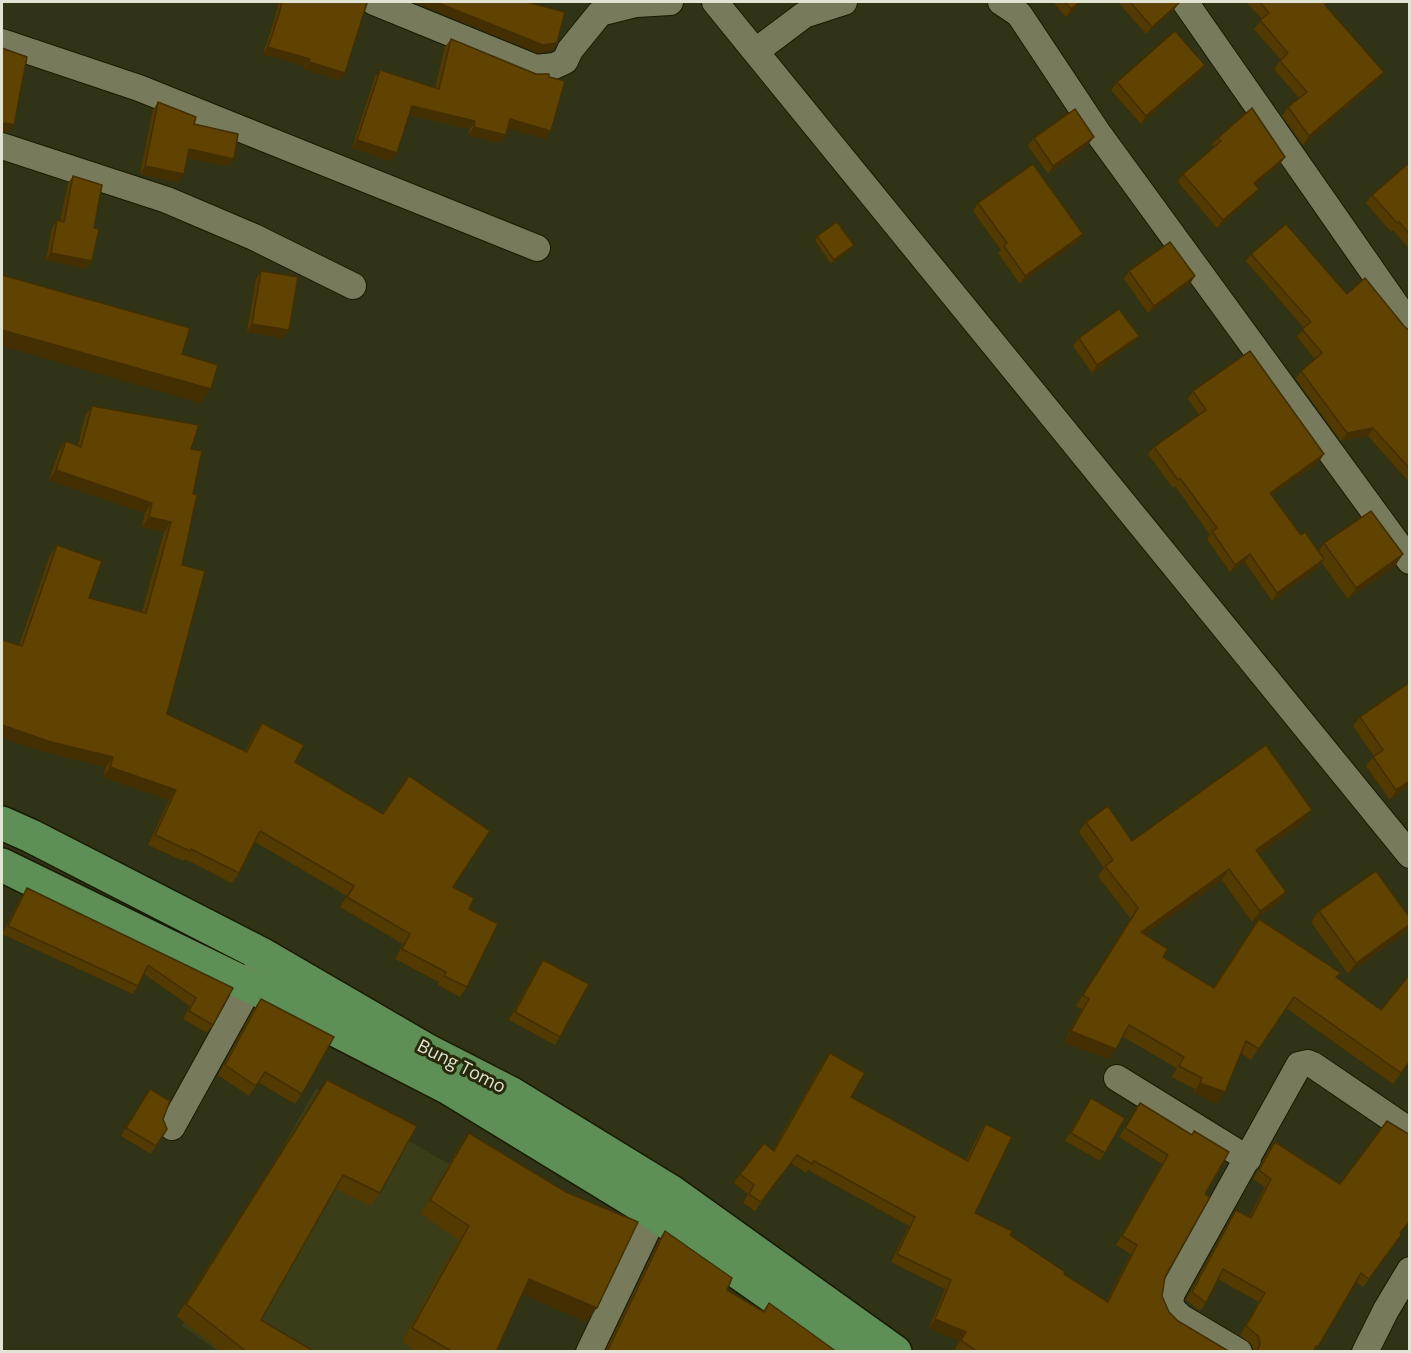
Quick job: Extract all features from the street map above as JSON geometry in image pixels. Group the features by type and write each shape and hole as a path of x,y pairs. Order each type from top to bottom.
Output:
{"main road":[{"name":"Bung Tomo","path":"2,823 263,955 428,1051 852,1352"},
{"name":"Bung Tomo","path":"2,865 250,986 447,1087 506,1106 670,1191 896,1352"}],"street":[{"path":"374,2 536,68 554,66 565,61 570,50 600,13 636,4 670,2"},
{"path":"715,2 1410,855"},
{"path":"756,51 804,15 844,2"},
{"path":"1185,2 1410,325"},
{"path":"1018,6 1098,133 1410,561"},
{"path":"2,42 139,88 537,248"},
{"path":"2,146 167,200 254,237 353,286"},
{"path":"172,1127 250,986 263,955"},
{"path":"1239,1352 1182,1318 1173,1310 1170,1301 1172,1293 1299,1065 1305,1063 1313,1065 1410,1131"},
{"path":"1117,1078 1248,1158"},
{"path":"589,1352 655,1214"},
{"path":"1365,1352 1410,1270"}],"shaded area":[{"path":"316,1088 544,1218 483,1351 218,1351 182,1326"}],"building":[{"path":"282,2 367,2 345,73 309,62 310,59 268,47"},
{"path":"436,2 527,2 565,12 557,43 543,45"},
{"path":"1065,2 1080,2 1071,9"},
{"path":"1130,2 1178,2 1179,3 1152,27"},
{"path":"1260,2 1325,2 1327,4 1325,5 1384,72 1309,136 1288,107 1307,92 1280,61 1288,53 1260,20 1269,13"},
{"path":"1175,31 1205,65 1146,116 1117,82"},
{"path":"451,39 536,74 549,74 549,77 565,81 551,131 510,119 506,135 474,127 475,121 412,106 397,153 357,140 380,70 439,89"},
{"path":"2,48 27,57 14,125 5,123 2,125"},
{"path":"158,102 196,117 194,124 238,134 234,159 189,149 184,174 145,166"},
{"path":"1252,108 1285,157 1254,183 1259,189 1223,220 1183,174 1221,141 1218,138"},
{"path":"1075,109 1094,137 1053,166 1034,138"},
{"path":"1410,162 1410,234 1372,195"},
{"path":"1033,164 1083,234 1025,276 1004,246 1007,243 978,203"},
{"path":"73,176 102,185 94,228 99,229 92,261 51,253 57,220 64,222"},
{"path":"837,222 854,245 834,260 817,236"},
{"path":"1286,224 1347,294 1365,278 1410,331 1410,469 1373,428 1347,433 1301,371 1322,353 1302,329 1311,322 1251,254"},
{"path":"1170,242 1195,276 1154,306 1129,271"},
{"path":"261,271 298,277 289,330 252,324"},
{"path":"2,275 190,328 182,354 218,365 211,389 2,330"},
{"path":"1119,309 1139,336 1097,365 1079,338"},
{"path":"1250,351 1324,454 1270,493 1301,535 1305,532 1324,559 1277,593 1250,554 1235,565 1212,531 1217,528 1154,447 1206,410 1193,391"},
{"path":"92,406 199,425 191,449 202,451 193,494 197,495 182,565 205,571 167,714 247,752 262,723 304,745 295,762 383,814 409,776 490,831 453,887 474,898 469,909 498,924 467,987 444,976 446,972 402,949 410,934 347,897 354,886 260,831 239,873 191,849 190,851 155,835 176,790 110,767 113,757 51,742 2,725 2,640 22,646 57,545 102,561 89,598 146,613 171,522 149,517 152,503 56,470 66,441 81,447"},
{"path":"1371,511 1403,554 1356,588 1324,543"},
{"path":"1410,682 1410,781 1396,790 1373,757 1383,750 1360,717"},
{"path":"1266,745 1312,810 1256,850 1286,892 1260,911 1229,869 1141,932 1168,949 1163,957 1214,988 1259,919 1341,973 1336,977 1381,1010 1410,974 1410,1061 1401,1073 1294,997 1259,1049 1246,1041 1225,1092 1200,1083 1202,1078 1179,1066 1184,1057 1129,1025 1116,1049 1071,1031 1089,999 1083,995 1138,908 1105,866 1113,860 1086,822 1108,806 1132,841"},
{"path":"1376,871 1410,918 1410,924 1356,963 1319,911"},
{"path":"27,888 233,988 213,1025 189,1011 196,998 148,965 138,986 8,926"},
{"path":"543,960 589,984 560,1037 515,1012"},
{"path":"261,999 334,1037 302,1094 265,1072 256,1086 225,1065"},
{"path":"830,1053 865,1073 851,1097 968,1161 986,1124 1012,1137 975,1213 1012,1231 1010,1235 1108,1302 1137,1245 1122,1236 1168,1155 1125,1128 1140,1103 1192,1135 1194,1131 1229,1152 1205,1194 1210,1197 1165,1277 1162,1296 1169,1312 1178,1321 1230,1352 978,1352 961,1340 966,1332 935,1319 951,1280 897,1254 915,1217 814,1161 812,1164 797,1155 761,1202 749,1194 754,1185 740,1174 764,1143 774,1151"},
{"path":"327,1080 417,1126 380,1193 343,1175 261,1320 315,1352 247,1352 186,1304"},
{"path":"150,1089 170,1101 163,1119 167,1129 156,1146 126,1128"},
{"path":"1091,1098 1125,1118 1105,1153 1071,1133"},
{"path":"1387,1121 1410,1135 1410,1221 1369,1279 1361,1273 1313,1352 1257,1352 1260,1344 1258,1336 1246,1326 1265,1293 1223,1269 1206,1303 1192,1292 1236,1210 1251,1218 1271,1179 1259,1170 1275,1142 1340,1184"},
{"path":"469,1133 566,1192 638,1222 597,1308 529,1279 496,1352 453,1352 412,1328 469,1226 430,1200"},
{"path":"665,1231 732,1278 727,1290 764,1312 769,1303 837,1352 607,1352"}]}
